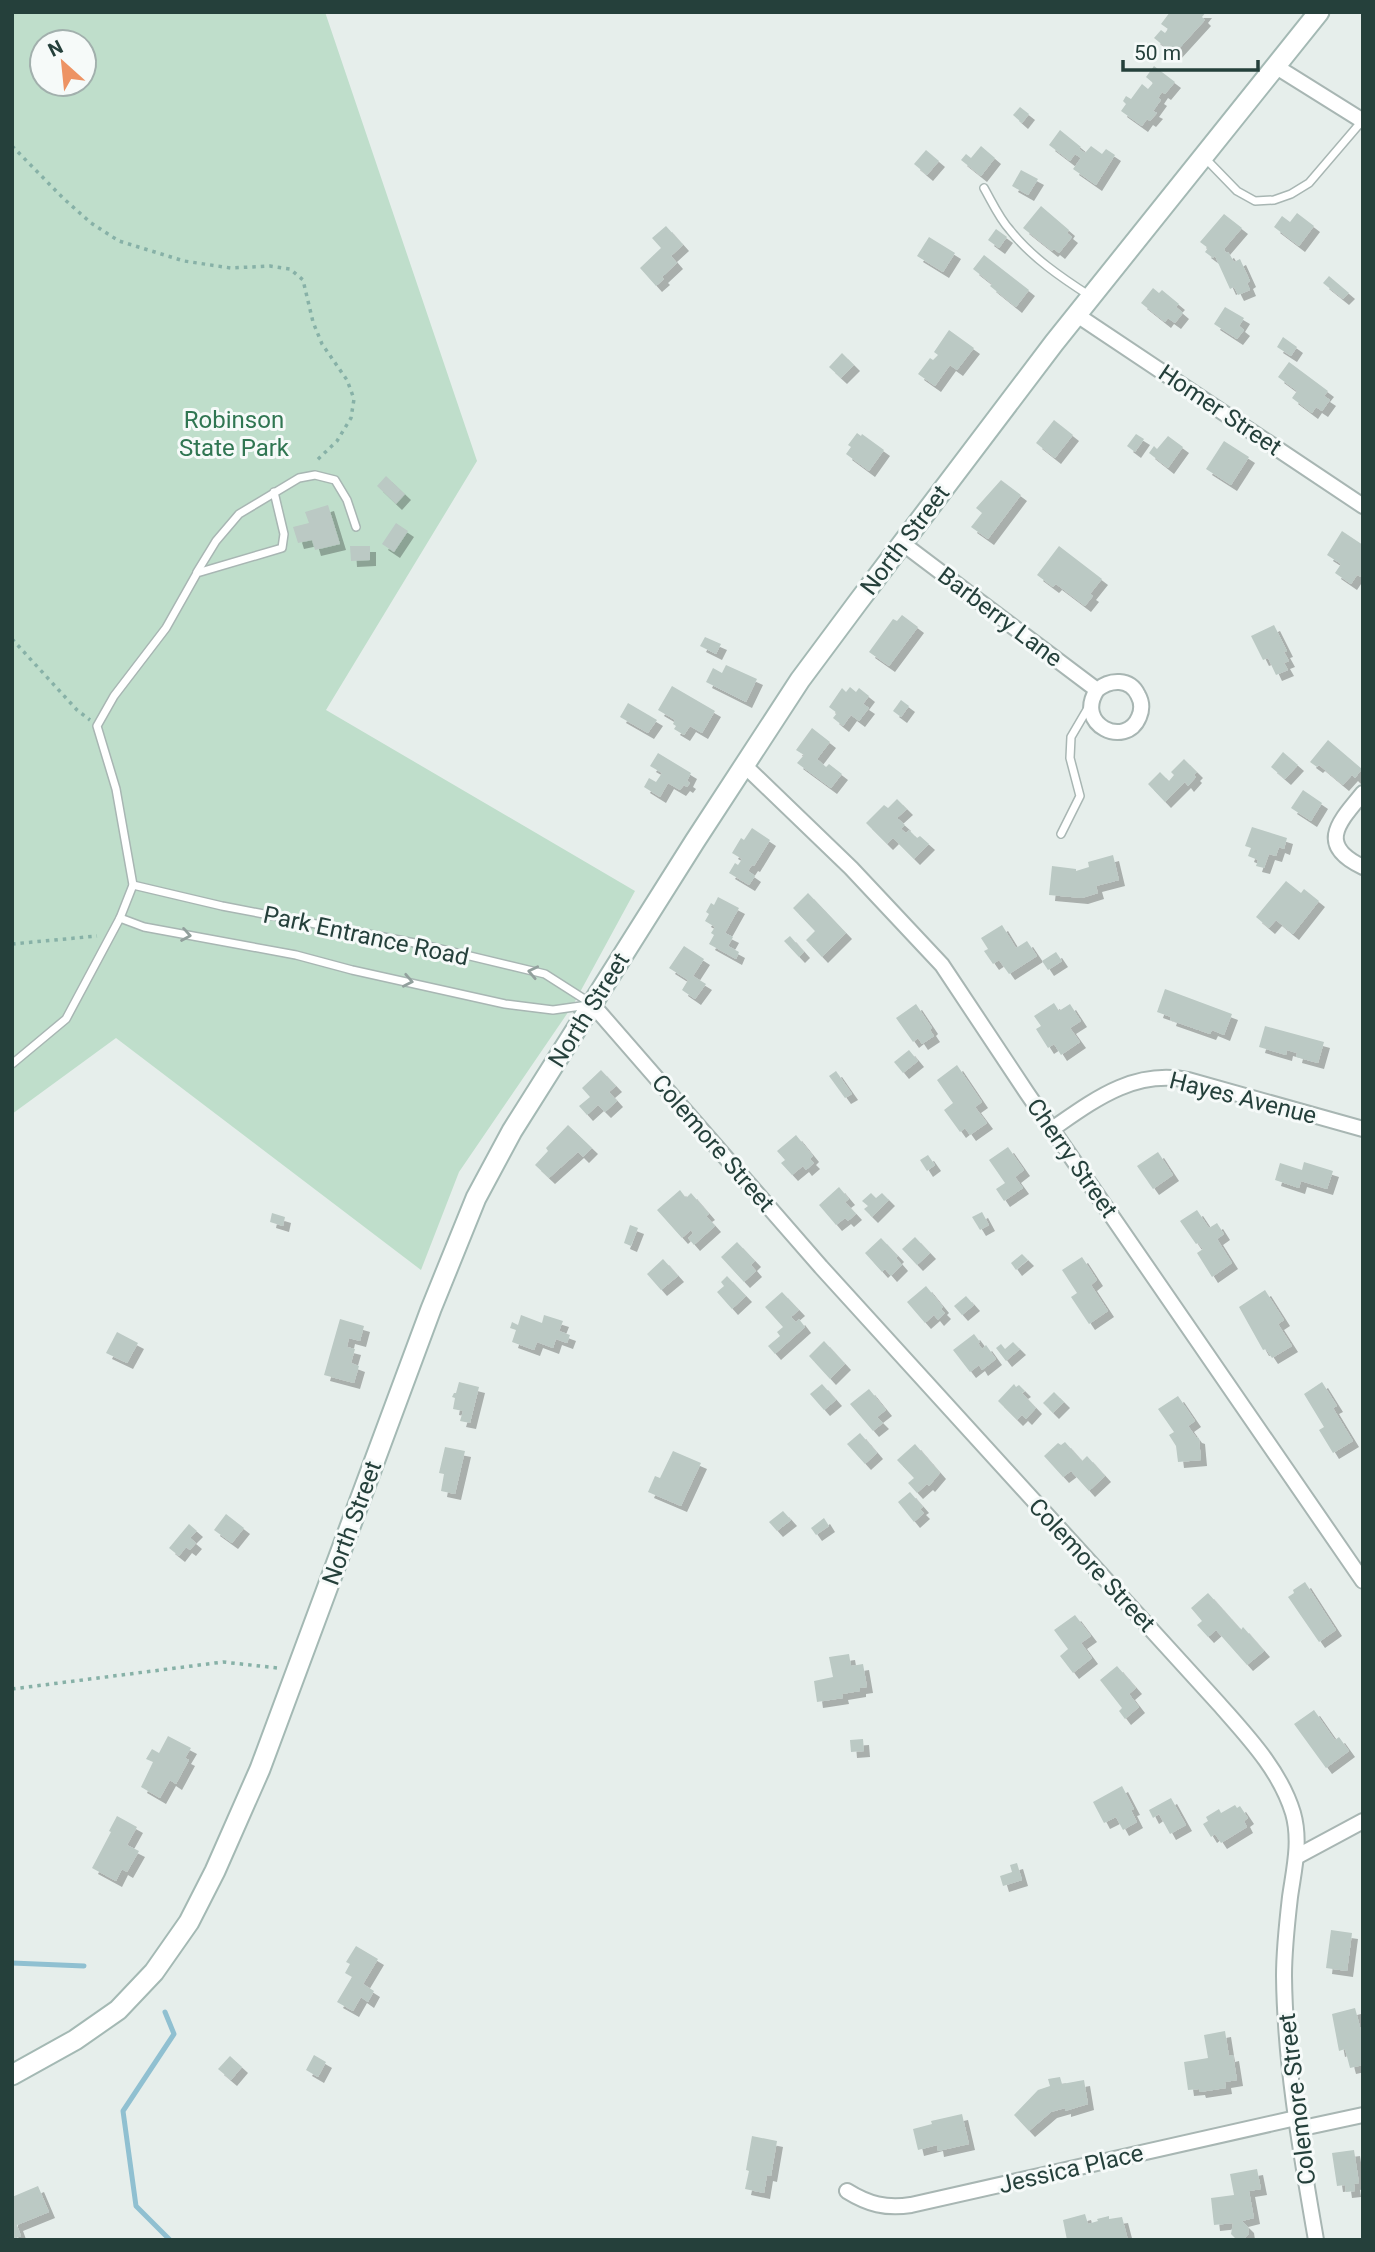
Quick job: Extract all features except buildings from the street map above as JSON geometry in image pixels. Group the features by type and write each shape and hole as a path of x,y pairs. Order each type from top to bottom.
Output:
{"main road":[{"name":"North Street","path":"12,2075 56,2052 105,2021 131,1998 166,1956 189,1922 260,1769 430,1308 477,1198 512,1131 592,1004 800,680 1077,315 1319,12"}],"street":[{"path":"1275,66 1363,121"},
{"name":"Homer Street","path":"1077,315 1363,506"},
{"name":"Barberry Lane","path":"902,543 1097,690"},
{"path":"1110,682 1121,682 1130,686 1138,694 1141,704 1138,719 1126,730 1111,732 1101,728 1094,720 1091,705 1097,690 1110,682"},
{"name":"Cherry Street","path":"744,765 851,868 935,956 1363,1581"},
{"path":"1363,793 1339,822 1335,832 1336,843 1345,857 1363,867"},
{"name":"Colemore Street","path":"592,1004 821,1267 1248,1737 1273,1772 1295,1820 1296,1857 1284,1972 1287,2046 1316,2240"},
{"name":"Hayes Avenue","path":"1052,1129 1118,1087 1142,1079 1165,1077 1188,1080 1363,1129"},
{"path":"1296,1857 1363,1821"},
{"name":"Jessica Place","path":"847,2191 874,2204 897,2207 911,2205 1297,2123 1363,2115"}],"lane":[{"path":"1204,156 1237,191 1255,201 1274,200 1292,194 1309,183 1363,121"},
{"path":"984,188 1009,230 1062,278 1092,297"},
{"path":"12,1064 66,1019 120,918 133,885 116,789 97,726 114,696 166,628 216,541 239,514 299,478 315,475 335,480 347,500 356,527"},
{"path":"197,573 282,548 284,534 274,492"},
{"path":"1061,834 1080,796 1070,758 1071,737 1091,705"},
{"name":"Park Entrance Road","path":"133,885 222,906 420,944 545,974 592,1004"},
{"path":"120,918 144,927 296,954 352,970 505,1004 553,1010 592,1004"}],"path":[{"path":"12,146 62,198 91,223 119,241 184,261 231,268 270,266 290,269 303,280 313,322 322,344 347,380 354,399 351,418 337,441 299,478"},
{"path":"12,639 77,710 97,726"},
{"path":"12,944 96,936 106,933 120,918"},
{"path":"12,1689 223,1662 298,1670"}],"green space":[{"name":"Robinson State Park","path":"12,12 325,12 477,461 326,710 635,891 573,1005 459,1172 421,1270 116,1038 12,1114"}],"waterway":[{"path":"12,1963 84,1966"},
{"path":"165,2012 174,2034 123,2111 136,2206 170,2240"}]}
